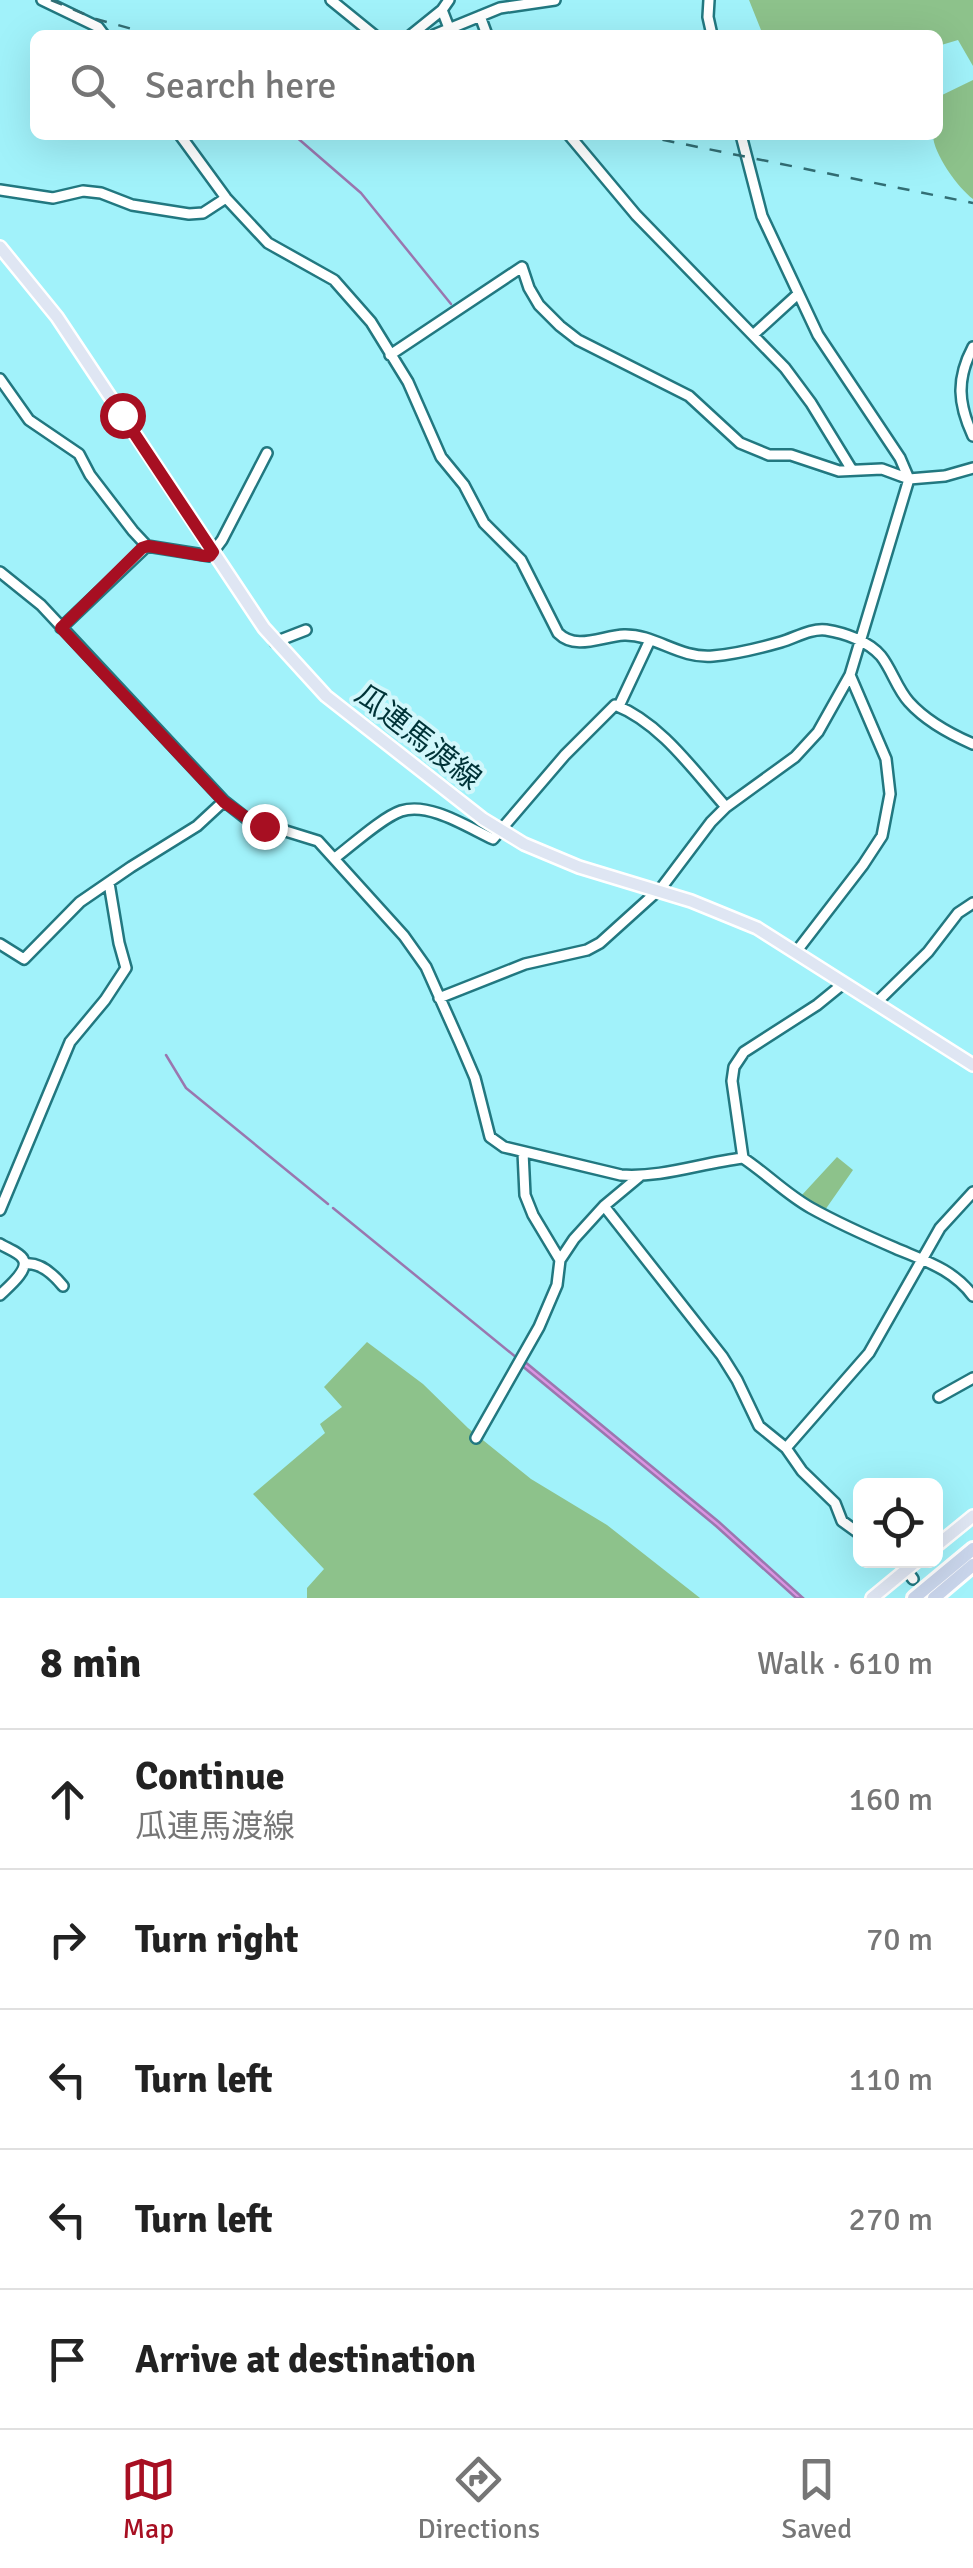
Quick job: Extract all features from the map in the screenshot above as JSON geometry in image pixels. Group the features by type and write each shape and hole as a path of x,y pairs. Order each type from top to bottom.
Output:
{"highway":[{"path":"913,1598 973,1549"},
{"path":"934,1598 973,1565"}],"main road":[{"name":"瓜連馬渡線","path":"0,247 57,317 276,642 326,696 500,830 554,858 757,928 973,1065"},
{"path":"943,1540 973,1516"},
{"path":"872,1598 906,1570"}],"street":[{"path":"42,0 100,30"},
{"path":"331,0 368,30"},
{"path":"418,30 449,0"},
{"path":"445,30 500,8 555,0"},
{"path":"709,0 711,30"},
{"path":"442,10 449,28"},
{"path":"480,16 485,30"},
{"path":"184,140 226,198 268,243 334,280 371,322 408,382 441,457 464,485 484,522 521,560 564,639 574,643 624,635 650,640 683,654 712,656 826,630 860,640 880,656 907,701 950,734 973,744"},
{"path":"573,140 636,215 785,368 852,470"},
{"path":"439,998 525,964 587,950 600,943 670,878 711,822 796,756 818,732 850,675 909,480 900,458 818,335 762,216 741,140"},
{"path":"0,190 52,198 83,191 102,193 132,205 189,214 202,213 226,198"},
{"path":"390,355 522,267 539,305 560,326 578,340 689,396 740,442 769,454 791,455 838,471 882,469 909,480 973,468"},
{"path":"753,335 798,294"},
{"path":"973,346 960,387 960,402 973,436"},
{"path":"0,379 29,420 79,454 90,475 148,546"},
{"path":"61,628 142,548 210,556 267,453"},
{"path":"0,572 26,591 224,802 264,826 318,841 404,936 426,968 475,1078 490,1137 504,1147 620,1175 640,1176 743,1158"},
{"path":"276,642 306,630"},
{"path":"619,706 650,640"},
{"path":"796,952 882,836 890,794 886,759 850,675"},
{"path":"335,858 396,812 410,809 442,816 493,839 565,755 615,705 653,728 726,808"},
{"path":"0,944 24,959 80,902 197,826 224,802"},
{"path":"0,1210 70,1042 126,968 109,883"},
{"path":"876,1002 928,952 958,913 973,902"},
{"path":"844,982 744,1052 734,1067 732,1081 743,1158 813,1210 940,1266 973,1296"},
{"path":"523,1152 526,1195 533,1216 560,1260"},
{"path":"476,1438 539,1327 557,1285 560,1260 574,1238 604,1206 640,1176"},
{"path":"786,1448 868,1353 940,1228 973,1192"},
{"path":"604,1206 722,1356 759,1426 786,1448 802,1471 835,1503 842,1521 853,1529"},
{"path":"0,1244 26,1264"},
{"path":"26,1264 44,1268 63,1286"},
{"path":"0,1296 26,1264"},
{"path":"939,1397 973,1378"}],"green space":[{"path":"749,0 973,0 973,66 958,40 943,44 943,30 761,30"},
{"path":"973,80 973,199 947,170 934,142 943,140 943,95"},
{"path":"837,1157 853,1170 825,1210 801,1196"},
{"path":"367,1342 423,1384 468,1428 531,1479 607,1525 700,1598 307,1598 307,1588 324,1569 253,1494 325,1433 320,1424 342,1407 324,1387"}],"shaded area":[{"path":"524,1361 719,1522 803,1598 796,1598 716,1526 521,1365"}],"waterway":[{"path":"300,140 361,193 451,304"},
{"path":"166,1055 186,1088 328,1204"},
{"path":"333,1208 517,1358"}],"railway":[{"path":"51,0 136,30"},
{"path":"664,140 973,203"}],"route":[{"path":"122,415 213,552 205,556 142,548 61,628 224,802 264,826"}]}
